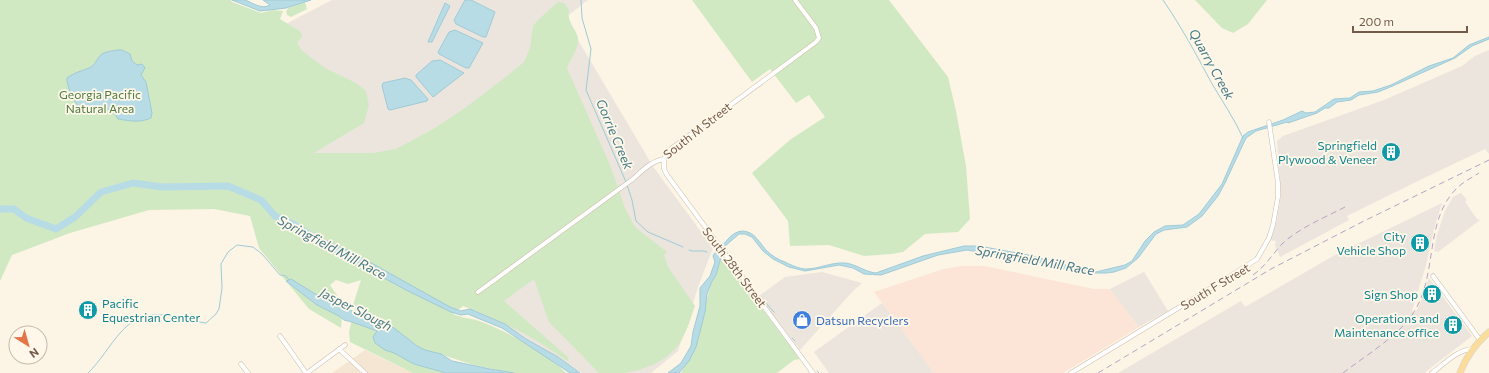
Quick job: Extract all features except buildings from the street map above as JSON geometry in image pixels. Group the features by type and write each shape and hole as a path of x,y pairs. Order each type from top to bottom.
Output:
{"main road":[{"path":"1460,373 1466,359 1473,349 1489,332"}],"street":[{"name":"South M Street","path":"478,292 633,179 650,164 657,160 664,159 666,154 672,148 816,42 818,38 816,28 795,0"},
{"name":"South F Street","path":"1071,373 1232,276 1257,259 1269,238 1278,197 1278,183 1268,122"},
{"name":"South 28th Street","path":"664,159 664,169 667,175 813,373"},
{"path":"1433,276 1480,340"},
{"path":"280,336 306,373 344,345"},
{"path":"339,349 365,373"},
{"path":"1432,373 1459,353 1467,349 1473,349"},
{"path":"241,364 248,373"}],"shaded area":[{"path":"332,0 588,0 565,18 654,168 713,248 698,287 678,351 651,373 582,373 465,304 392,264 377,260 379,254 367,236 340,229 314,193 286,24"},
{"path":"1489,50 1489,154 1485,149 1422,179 1347,216 1349,220 1280,257 1275,245 1276,241 1270,240 1277,220 1281,196 1277,141 1283,136 1384,100 1462,66 1475,56"},
{"path":"1461,193 1467,200 1465,202 1477,219 1480,220 1438,252 1434,251 1437,235 1445,211 1453,197"},
{"path":"1442,203 1412,311 1415,313 1420,304 1429,278 1472,336 1424,373 1118,373 1241,301 1245,307 1335,255"},
{"path":"962,266 984,266 1094,289 1110,289 1139,327 1063,373 934,373 874,292 944,269"},
{"name":"Datsun Recyclers","path":"822,272 862,283 800,350 759,296 785,277"},
{"path":"1144,272 1168,311 1139,327 1110,289"},
{"path":"882,303 934,373 829,373 814,352"},
{"path":"365,350 379,357 413,373 332,373"}],"green space":[{"name":"Georgia Pacific Natural Area","path":"0,0 231,0 232,2 261,13 273,10 283,11 280,19 301,32 302,37 297,42 301,50 325,68 356,83 366,91 369,105 364,123 314,153 373,153 396,149 435,128 465,108 524,62 530,48 533,26 558,2 564,3 569,10 569,19 578,38 576,49 567,68 610,165 625,208 635,227 667,252 664,255 668,267 695,306 683,337 670,354 664,359 648,367 624,373 599,373 549,322 534,279 504,301 569,358 567,361 530,337 477,311 463,306 453,314 479,321 513,336 549,358 566,373 513,373 474,365 430,351 446,373 413,373 350,342 349,332 355,307 353,305 361,280 348,284 336,280 330,285 343,304 341,328 309,309 259,248 250,216 214,209 149,210 70,233 12,255 0,281"},
{"path":"692,0 889,0 948,77 966,166 970,219 958,232 925,234 903,252 891,254 864,256 829,245 790,246 788,221 752,173 791,139 825,117 809,95 796,103 770,69 752,82"},
{"path":"1195,0 1267,0 1248,24 1233,33 1222,28"},
{"path":"305,2 307,9 291,17 287,15 286,12 288,8"},
{"path":"719,251 800,359 794,360 777,373 681,373 695,347"}],"water":[{"path":"232,0 245,0 264,7 270,5 263,0 311,0 286,8 260,11"},
{"path":"465,0 471,0 495,12 486,37 456,24 454,20"},
{"path":"445,3 450,6 432,42 428,42"},
{"path":"455,30 483,43 469,68 466,68 439,54 438,52 449,32"},
{"path":"1489,37 1489,39 1472,46 1455,58 1388,88 1378,92 1359,95 1351,100 1337,102 1329,108 1325,108 1317,113 1288,123 1287,122 1256,131 1246,138 1218,196 1202,216 1187,227 1164,230 1156,234 1138,258 1126,268 1114,272 1080,273 1034,261 967,250 938,255 881,275 864,274 853,268 839,265 805,271 789,267 773,259 763,251 752,237 745,234 739,234 724,247 716,275 707,294 705,312 696,347 689,361 679,373 668,373 681,363 691,346 700,306 700,288 710,276 715,262 713,256 733,234 737,232 742,231 754,235 773,256 792,266 803,269 845,263 876,273 923,256 964,246 979,246 1028,255 1066,265 1078,270 1096,272 1125,265 1132,261 1145,241 1154,232 1165,226 1183,225 1199,214 1222,184 1243,136 1248,132 1283,120 1302,111 1306,113 1315,112 1334,99 1350,98 1359,92 1373,91 1391,85 1429,66 1453,58 1469,45"},
{"path":"122,50 130,54 132,61 137,65 142,64 145,68 141,75 146,82 152,113 151,118 147,120 131,121 118,119 110,109 85,112 79,107 68,86 67,78 91,67 102,54"},
{"path":"440,60 464,73 433,97 416,77 416,75 432,61"},
{"path":"405,78 411,80 428,99 427,101 390,110 388,109 382,86 383,83"},
{"path":"321,238 357,255 450,307 461,311 470,309 505,324 526,339 558,357 580,373 570,373 502,328 468,314 461,315 451,312 408,291 354,260 333,252 319,243"},
{"path":"291,279 325,300 394,328 417,346 425,350 441,354 452,361 514,373 446,373 414,364 394,353 385,350 375,343 373,337 377,331 344,320 317,305 286,281"}],"waterway":[{"name":"Gorrie Creek","path":"581,0 582,18 591,49 586,90 626,182"},
{"name":"Quarry Creek","path":"1163,0 1188,40 1236,123 1243,138"},
{"name":"Springfield Mill Race","path":"0,209 14,209 26,218 56,229 75,217 101,192 133,183 162,187 228,186 261,200 275,216 293,224 327,246"},
{"name":"Gorrie Creek","path":"627,185 632,200 636,221 648,232 683,247"},
{"name":"Jasper Slough","path":"88,373 120,333 138,319 150,315 164,315 206,323 216,314 219,309 222,288 221,264 228,252 237,245 253,247 262,254 280,275 286,276 289,280"},
{"path":"689,250 707,252"},
{"path":"766,303 774,312"},
{"path":"792,338 795,341"}],"railway":[{"path":"1098,373 1271,269 1362,222 1489,160"},
{"path":"1343,373 1391,337 1408,321 1421,297 1426,281 1435,232 1439,217 1446,202 1456,189 1479,173"},
{"path":"1253,275 1262,268 1279,247 1290,237 1313,223 1345,207"}],"place":[{"name":"Springfield Plywood & Veneer","path":"1391,152"},
{"name":"City Vehicle Shop","path":"1420,243"},
{"name":"Sign Shop","path":"1432,294"},
{"name":"Pacific Equestrian Center","path":"88,310"},
{"name":"Datsun Recyclers","path":"802,320"},
{"name":"Operations and Maintenance office","path":"1453,325"}]}
